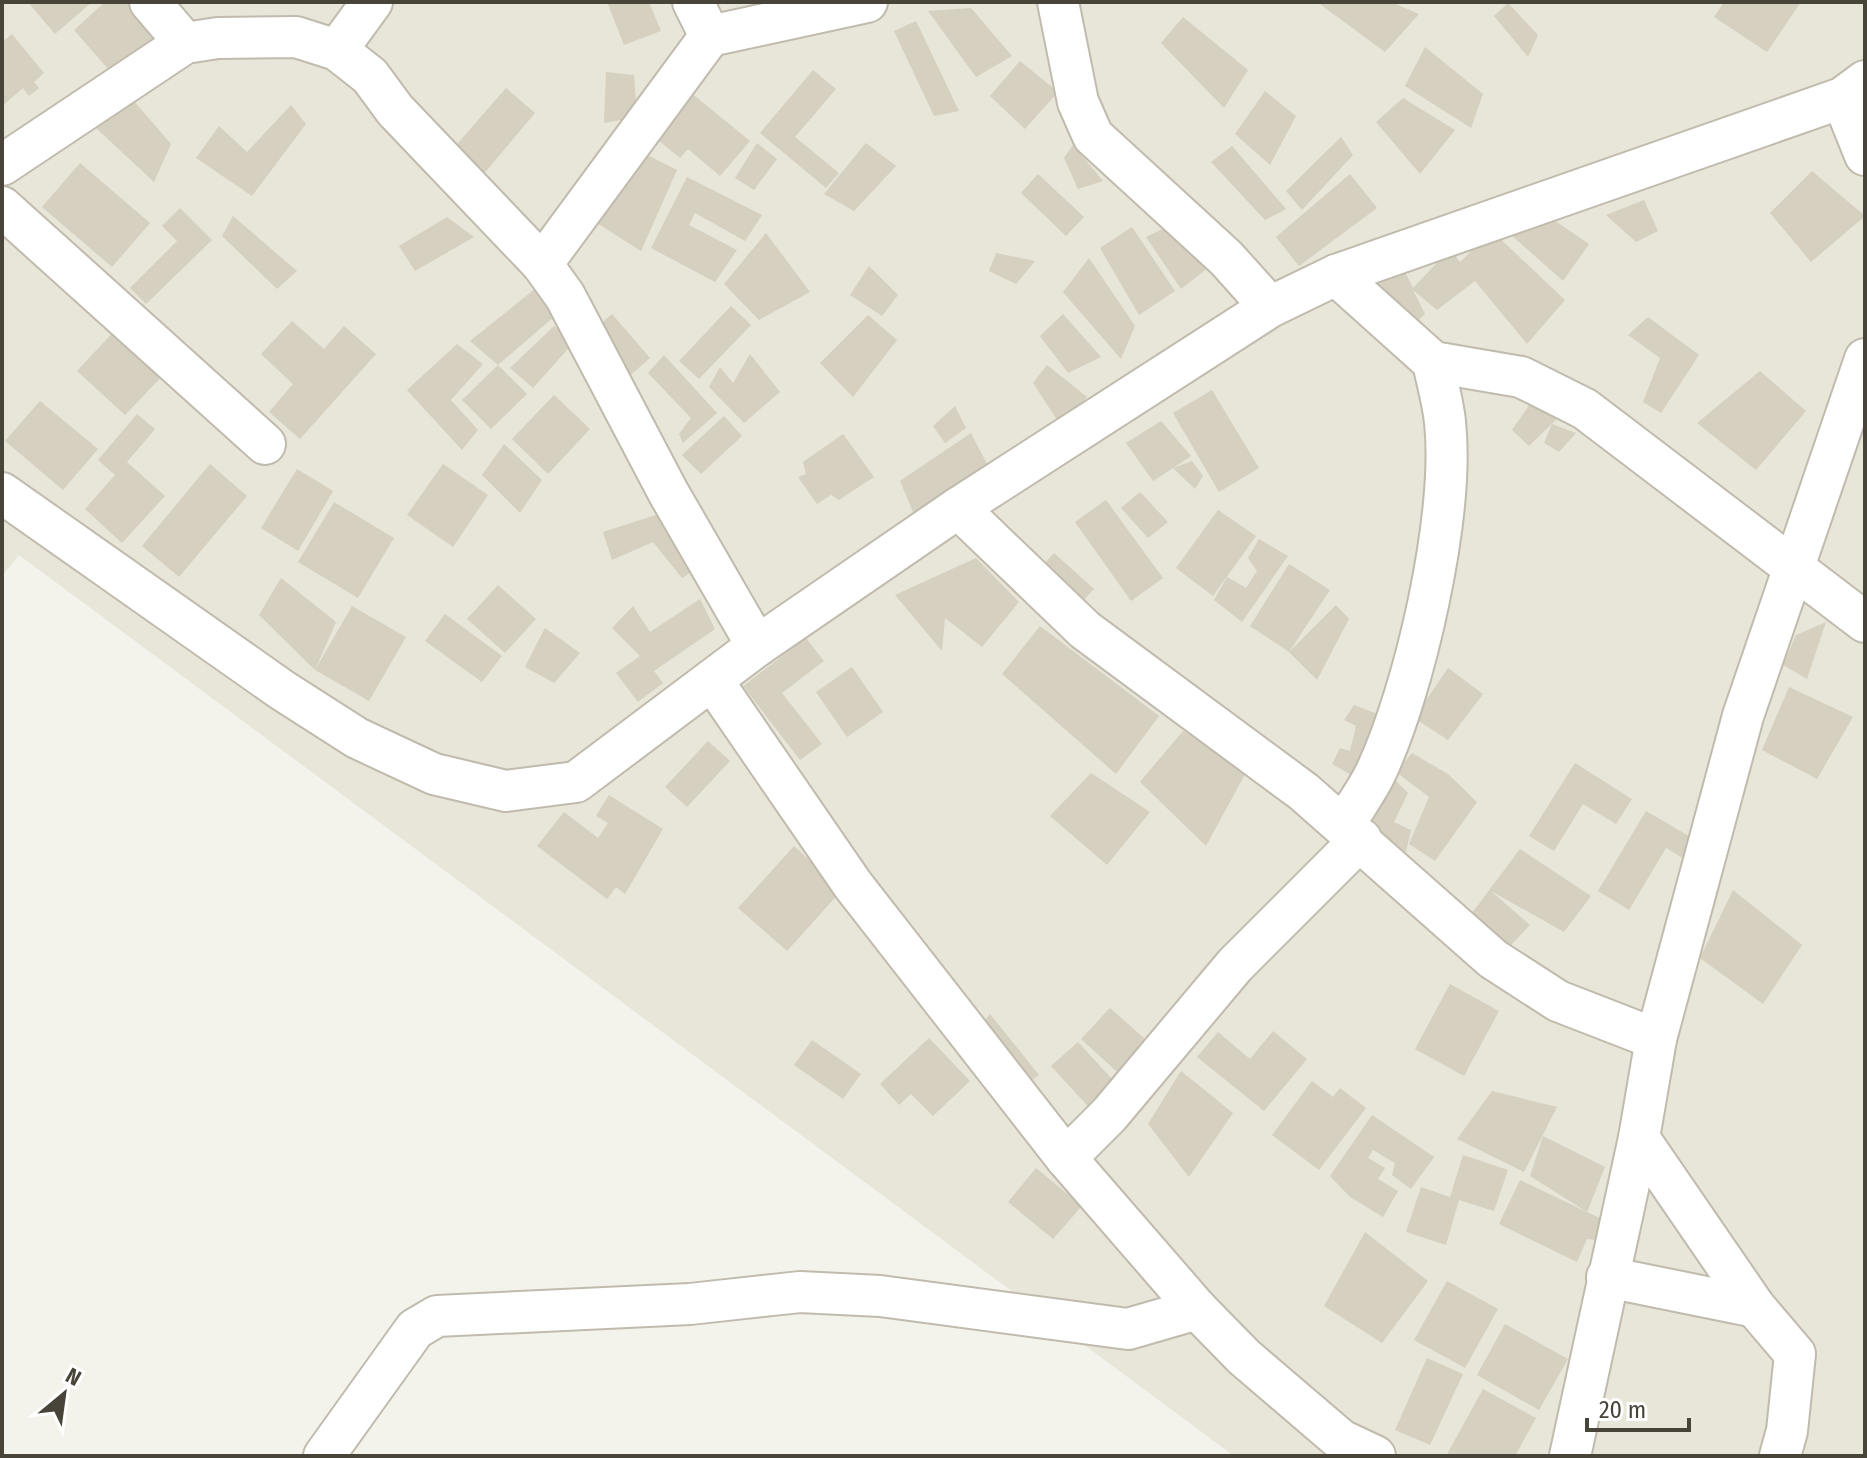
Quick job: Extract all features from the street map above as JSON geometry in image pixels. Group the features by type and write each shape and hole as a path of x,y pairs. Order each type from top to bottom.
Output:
{"street":[{"path":"150,2 185,43"},
{"path":"337,50 372,2"},
{"path":"542,264 702,19 867,2"},
{"path":"1058,2 1078,102 1093,136 1226,258 1270,307"},
{"path":"2,165 185,43 218,38 296,37 337,50 370,76 395,110 542,264 565,296 668,492 757,646"},
{"path":"2,493 282,690 357,738 434,774 506,791 576,782 757,646 958,508 1270,307 1336,275 1853,90 1865,155"},
{"path":"2,207 265,444"},
{"path":"1336,275 1433,362 1521,377 1585,409 1865,622"},
{"path":"1570,1456 1639,1138 1656,1039 1743,716 1865,359"},
{"path":"1066,1158 1109,1115 1352,832 1401,708 1440,541 1446,485 1445,422 1433,362"},
{"path":"958,508 1085,630 1352,832 1493,959 1558,1001 1656,1039"},
{"path":"712,680 853,885 1066,1158 1197,1309 1244,1357 1341,1440 1375,1456"},
{"path":"1639,1138 1755,1307 1795,1354 1787,1431 1780,1456"},
{"path":"1607,1277 1755,1307"},
{"path":"324,1456 415,1329 437,1316 690,1304 800,1292 880,1296 1128,1329 1197,1309"}],"shaded area":[{"path":"2,2 1865,2 1865,1456 1234,1456 19,555 2,576"}],"building":[{"path":"28,2 92,2 55,34"},
{"path":"105,2 132,2 162,37 116,78 74,30"},
{"path":"607,2 649,2 661,31 624,45"},
{"path":"1317,2 1391,2 1419,14 1385,52"},
{"path":"1724,2 1801,2 1767,52 1714,17"},
{"path":"1508,3 1538,35 1528,57 1494,16"},
{"path":"971,8 1012,56 976,77 928,11"},
{"path":"1183,17 1248,70 1224,108 1161,43"},
{"path":"916,21 959,111 934,116 894,31"},
{"path":"12,34 44,73 34,82 39,88 29,96 23,88 2,106 2,42"},
{"path":"1425,47 1483,94 1471,128 1405,86"},
{"path":"1020,61 1058,92 1025,129 990,96"},
{"path":"813,70 836,89 795,137 839,173 826,188 760,133"},
{"path":"606,72 634,75 637,117 604,123"},
{"path":"506,88 535,113 482,176 452,150"},
{"path":"1265,91 1296,116 1270,165 1235,134"},
{"path":"690,92 750,141 720,176 688,149 680,158 653,136"},
{"path":"1403,98 1455,130 1420,174 1376,122"},
{"path":"133,100 171,144 154,182 95,127"},
{"path":"291,105 306,124 252,196 196,158 219,126 247,152"},
{"path":"1341,137 1353,155 1302,210 1286,191"},
{"path":"757,143 777,159 754,190 735,178"},
{"path":"866,143 896,166 854,211 824,194"},
{"path":"1073,145 1103,181 1078,189 1064,158"},
{"path":"1232,146 1286,209 1265,220 1211,162"},
{"path":"643,153 677,170 641,251 592,220"},
{"path":"80,163 150,223 112,267 42,207"},
{"path":"1812,171 1865,216 1811,262 1770,213"},
{"path":"1038,174 1084,217 1066,236 1021,193"},
{"path":"1350,174 1377,208 1299,266 1276,237"},
{"path":"687,177 762,215 745,241 695,213 689,225 737,250 715,282 651,248"},
{"path":"1644,200 1658,231 1636,242 1606,215"},
{"path":"180,208 212,240 146,304 130,288 177,241 162,226"},
{"path":"1545,214 1589,244 1563,281 1510,234"},
{"path":"233,216 297,271 277,289 222,236"},
{"path":"447,217 474,237 415,271 399,246"},
{"path":"1173,224 1209,267 1181,289 1146,237"},
{"path":"1132,227 1175,291 1139,315 1100,248"},
{"path":"1492,231 1565,300 1527,344 1475,281 1437,310 1413,290 1425,314 1412,326 1388,313 1375,280 1404,270 1413,288 1450,249 1460,262"},
{"path":"766,233 810,292 759,320 724,284"},
{"path":"996,253 1035,261 1016,284 989,271"},
{"path":"1089,258 1135,326 1121,359 1063,292"},
{"path":"869,266 898,295 882,316 850,295"},
{"path":"536,288 556,315 498,365 470,341"},
{"path":"731,306 751,325 699,379 679,361"},
{"path":"612,314 650,358 626,379 597,327"},
{"path":"1063,314 1101,357 1068,373 1040,336"},
{"path":"868,315 897,340 853,397 820,363"},
{"path":"1648,317 1699,355 1661,413 1643,402 1660,358 1628,335"},
{"path":"292,321 324,349 344,326 376,354 300,439 269,412 293,384 261,354"},
{"path":"120,325 168,370 125,415 77,371"},
{"path":"554,326 575,341 533,388 510,368"},
{"path":"457,344 483,364 451,400 478,430 462,450 407,390"},
{"path":"750,354 780,392 744,423 709,387 720,367 733,383"},
{"path":"664,355 717,413 683,443 679,434 691,418 648,373"},
{"path":"498,365 527,394 491,429 462,400"},
{"path":"1047,365 1087,397 1061,426 1033,383"},
{"path":"1760,371 1806,411 1756,470 1697,423"},
{"path":"1212,390 1259,468 1219,492 1173,413"},
{"path":"554,395 590,429 548,474 512,439"},
{"path":"40,401 98,449 63,490 5,441"},
{"path":"1530,404 1559,417 1529,446 1512,430"},
{"path":"955,406 966,428 945,443 933,426"},
{"path":"137,414 155,429 127,462 165,496 122,543 85,509 115,475 98,460"},
{"path":"724,416 742,436 701,474 682,455"},
{"path":"1161,421 1191,456 1153,481 1126,443"},
{"path":"1552,424 1576,433 1559,452 1544,443"},
{"path":"971,433 988,466 916,519 900,481"},
{"path":"843,434 874,477 839,500 831,495 817,504 798,477 806,474 803,462"},
{"path":"504,444 542,480 520,513 482,475"},
{"path":"1192,461 1203,476 1195,489 1173,468"},
{"path":"210,464 247,496 179,577 142,546"},
{"path":"443,464 488,495 453,547 407,515"},
{"path":"297,469 333,491 298,551 261,528"},
{"path":"1140,492 1168,522 1148,538 1121,508"},
{"path":"1106,500 1163,578 1131,601 1075,522"},
{"path":"334,502 394,538 358,598 298,562"},
{"path":"1218,510 1256,536 1213,596 1176,568"},
{"path":"659,514 701,566 682,578 653,542 612,560 603,532"},
{"path":"1259,539 1288,556 1242,622 1214,600 1227,577 1246,588 1257,571 1248,558"},
{"path":"1054,553 1094,589 1077,607 1037,572"},
{"path":"976,558 1019,602 982,647 945,618 942,651 895,595"},
{"path":"1289,564 1330,590 1289,652 1250,626"},
{"path":"281,578 336,622 315,670 259,615"},
{"path":"498,585 536,619 505,653 467,619"},
{"path":"700,599 715,629 654,671 663,683 638,702 616,673 640,656 612,628 633,606 650,632"},
{"path":"1336,605 1349,619 1317,680 1289,652"},
{"path":"352,606 406,637 369,701 315,670"},
{"path":"445,614 502,656 482,682 425,641"},
{"path":"1826,622 1807,679 1783,665 1796,635"},
{"path":"1040,626 1159,716 1116,774 1002,674"},
{"path":"545,628 580,653 554,683 525,667"},
{"path":"806,638 824,661 782,693 822,744 800,760 743,686"},
{"path":"852,667 883,712 847,737 816,692"},
{"path":"1448,668 1483,694 1448,740 1414,718"},
{"path":"1789,687 1853,717 1817,779 1762,750"},
{"path":"1354,705 1388,718 1360,780 1332,764 1340,748 1350,751 1356,726 1344,720"},
{"path":"1183,731 1249,767 1206,846 1140,782"},
{"path":"708,741 730,761 687,807 665,787"},
{"path":"1412,753 1448,774 1477,802 1435,861 1409,844 1429,797 1396,772"},
{"path":"1575,763 1632,799 1616,824 1583,804 1554,851 1529,836"},
{"path":"1091,773 1150,812 1107,865 1050,816"},
{"path":"1388,773 1408,793 1394,822 1411,830 1406,852 1361,817"},
{"path":"609,795 663,829 625,894 616,887 607,899 537,846 564,812 598,838 608,823 596,816"},
{"path":"1646,811 1694,839 1683,858 1666,848 1629,910 1598,891"},
{"path":"794,846 842,890 787,951 738,908"},
{"path":"1520,849 1591,896 1564,932 1491,891 1530,925 1511,945 1469,917"},
{"path":"1733,890 1802,945 1763,1004 1700,958"},
{"path":"1450,984 1499,1011 1464,1076 1415,1049"},
{"path":"1110,1008 1155,1048 1126,1080 1081,1039"},
{"path":"990,1014 1039,1075 1021,1088 980,1027"},
{"path":"1273,1031 1307,1059 1264,1111 1197,1057 1218,1032 1250,1059"},
{"path":"929,1038 970,1081 933,1116 911,1094 899,1105 880,1084"},
{"path":"812,1040 861,1074 843,1099 794,1065"},
{"path":"1078,1042 1122,1090 1096,1115 1051,1066"},
{"path":"1181,1071 1233,1113 1189,1177 1148,1124"},
{"path":"1312,1081 1333,1097 1340,1088 1366,1108 1319,1170 1272,1135"},
{"path":"1492,1091 1557,1107 1524,1172 1457,1139"},
{"path":"1372,1115 1434,1157 1411,1189 1392,1175 1395,1163 1373,1150 1368,1158 1385,1168 1378,1179 1398,1191 1383,1217 1350,1197 1330,1176"},
{"path":"1543,1136 1605,1167 1587,1212 1530,1176"},
{"path":"1463,1155 1508,1170 1494,1211 1459,1200 1446,1245 1406,1232 1421,1187 1450,1197"},
{"path":"1036,1168 1082,1206 1053,1239 1008,1202"},
{"path":"1520,1180 1606,1221 1597,1240 1587,1239 1577,1262 1499,1224"},
{"path":"1365,1232 1428,1281 1382,1343 1324,1306"},
{"path":"1447,1281 1498,1309 1465,1368 1414,1340"},
{"path":"1505,1324 1568,1359 1539,1410 1477,1375"},
{"path":"1427,1358 1463,1374 1430,1445 1395,1430"},
{"path":"1483,1389 1536,1418 1515,1456 1446,1456"}]}
